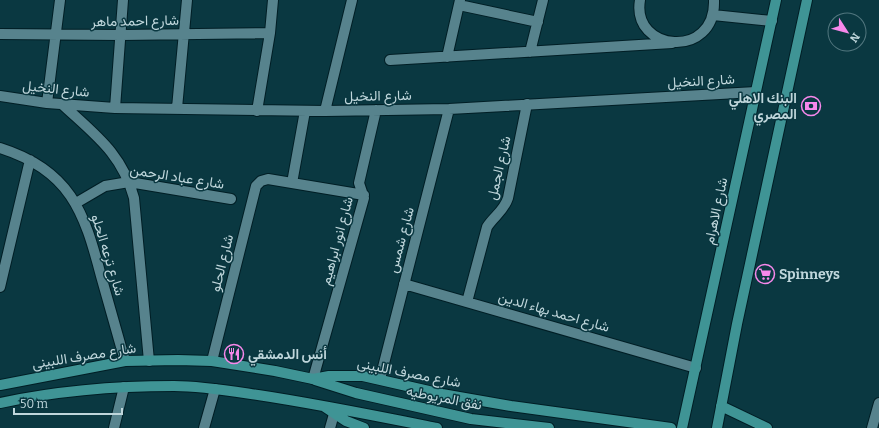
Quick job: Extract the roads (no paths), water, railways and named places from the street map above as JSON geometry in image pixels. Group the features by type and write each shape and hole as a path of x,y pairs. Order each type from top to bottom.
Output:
{"main road":[{"name":"شارع الاهرام","path":"682,428 776,0"},
{"path":"717,428 736,324 807,0"},
{"name":"شارع مصرف اللبينى","path":"0,385 124,361 212,362 275,371 313,379 346,376 380,379 442,394 511,406 671,428"},
{"name":"نفق المريوطيه","path":"313,379 356,393 471,419 549,428"},
{"path":"0,403 28,398 124,387 175,386 215,389 321,404 437,428"},
{"path":"321,404 334,414 364,428"},
{"path":"721,406 767,428"}],"street":[{"path":"47,103 60,0"},
{"path":"115,108 124,0"},
{"path":"177,108 187,0"},
{"path":"257,111 270,33 273,0"},
{"path":"325,111 352,0"},
{"path":"530,52 543,0"},
{"path":"640,0 640,12 648,30 655,36 672,43"},
{"path":"390,60 672,43 690,40 705,30 713,15 714,0"},
{"path":"447,56 459,2 538,22"},
{"path":"713,15 772,21"},
{"name":"شارع احمد ماهر","path":"0,34 55,36 270,33"},
{"name":"شارع النخيل","path":"0,96 47,103 115,108 325,111 449,109 756,92"},
{"path":"62,104 107,147 120,163 130,182 135,209 149,361"},
{"name":"شارع الجمل","path":"467,302 488,227 491,221 502,212 508,198 527,104"},
{"name":"شارع شمس","path":"380,379 449,109"},
{"name":"شارع انور ابراهيم","path":"313,379 364,195 359,183 376,110"},
{"path":"306,111 292,183 364,195"},
{"name":"شارع ترعه الحلو","path":"0,148 30,160 55,179 76,203 91,236 124,361"},
{"path":"0,287 30,160"},
{"name":"شارع الحلو","path":"212,362 253,193 256,186 261,181 268,179 292,183"},
{"name":"شارع عباد الرحمن","path":"76,203 105,186 130,182 231,200"},
{"name":"شارع احمد بهاء الدين","path":"404,284 696,368"},
{"path":"114,428 124,387"},
{"path":"204,428 215,389"},
{"path":"872,428 879,403"},
{"path":"330,428 334,414"}],"place":[{"name":"البنك الاهلي المصري","path":"811,106"},
{"name":"Spinneys","path":"765,274"},
{"name":"أنس الدمشقي","path":"234,354"}]}
